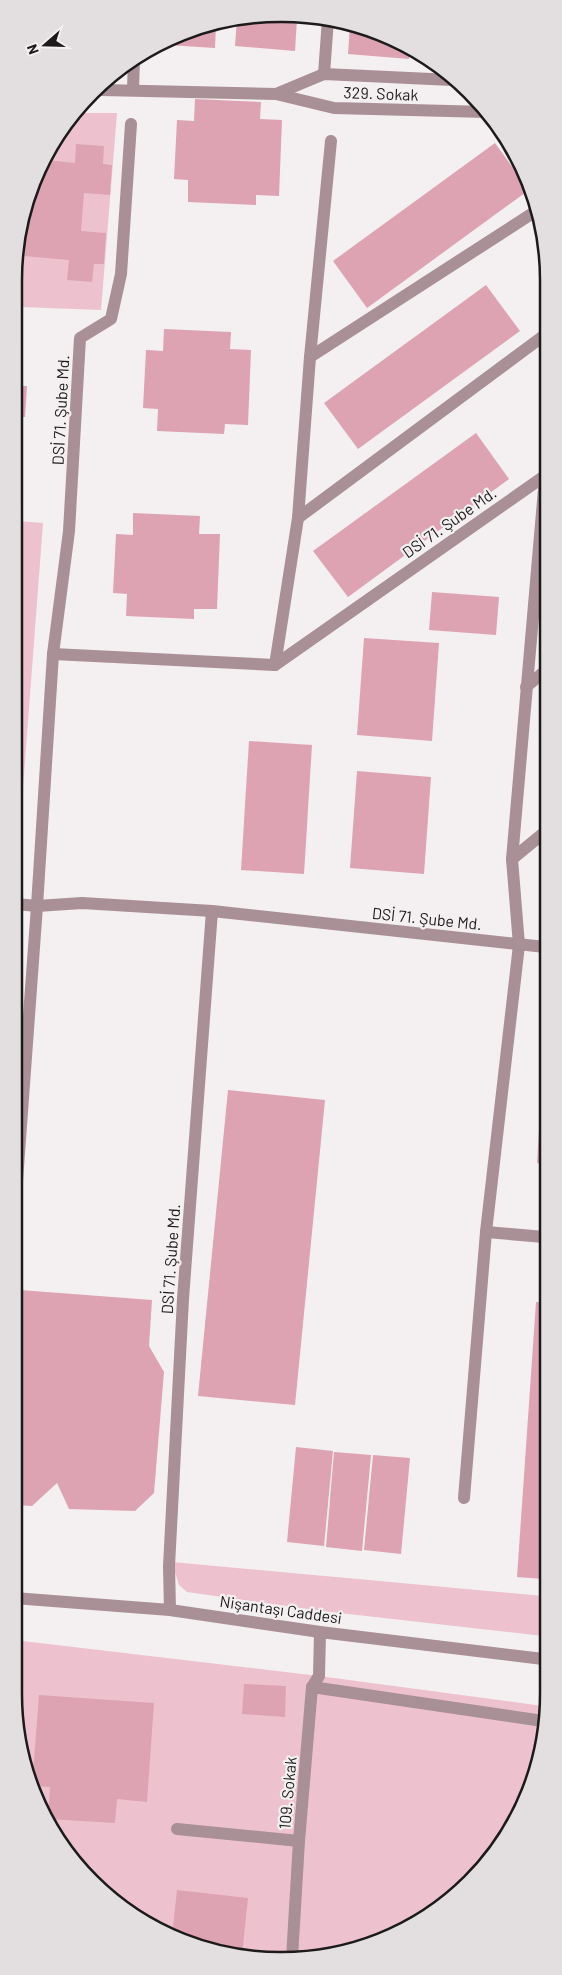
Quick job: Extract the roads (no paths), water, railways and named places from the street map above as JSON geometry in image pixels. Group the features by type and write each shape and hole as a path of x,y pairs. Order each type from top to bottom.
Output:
{"street":[{"path":"324,74 327,27"},
{"path":"133,90 134,69"},
{"name":"329. Sokak","path":"276,94 324,74 442,80"},
{"name":"329. Sokak","path":"107,90 276,94 334,108 476,112"},
{"name":"DSİ 71. Şube Md.","path":"22,1112 53,654 69,531 80,338 111,319 121,274 131,124"},
{"path":"53,654 275,665 298,518 310,357 331,141"},
{"path":"310,357 531,214"},
{"path":"298,518 540,338"},
{"name":"DSİ 71. Şube Md.","path":"275,665 540,476"},
{"name":"DSİ 71. Şube Md.","path":"464,1498 486,1232 518,945 512,859 540,529"},
{"path":"526,687 540,675"},
{"path":"512,859 540,836"},
{"name":"DSİ 71. Şube Md.","path":"22,905 37,906 82,903 212,911 540,947"},
{"name":"DSİ 71. Şube Md.","path":"170,1610 169,1566 182,1299 212,911"},
{"path":"486,1232 540,1237"},
{"name":"Nişantaşı Caddesi","path":"22,1599 170,1610 320,1632 540,1659"},
{"name":"109. Sokak","path":"292,1952 299,1840 312,1687 319,1676 320,1632"},
{"path":"312,1687 538,1719"},
{"path":"177,1829 299,1840"}]}
